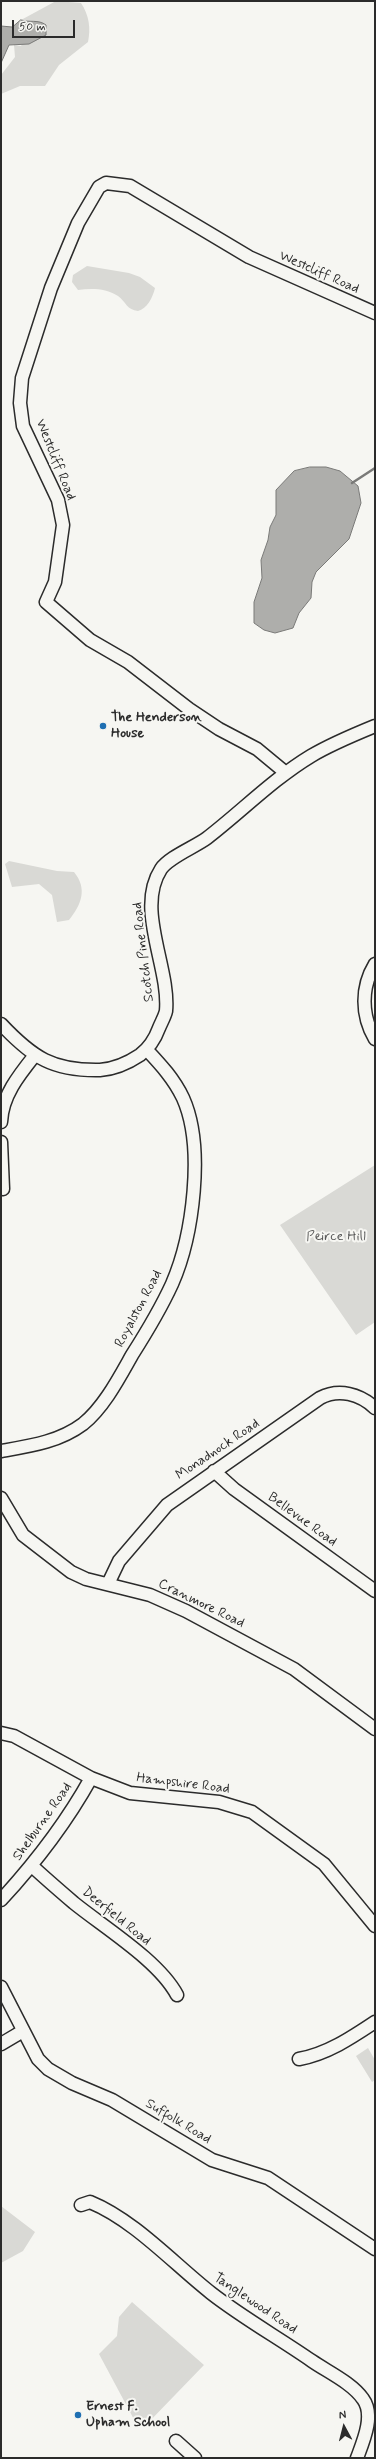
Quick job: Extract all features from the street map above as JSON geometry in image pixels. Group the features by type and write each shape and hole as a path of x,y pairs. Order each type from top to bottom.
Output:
{"street":[{"name":"Westcliff Road","path":"286,773 257,750 219,729 189,709 128,662 90,640 46,602 55,582 63,525 58,500 23,426 20,402 22,378 51,288 78,223 91,198 100,186 106,183 130,186 249,257 375,313"},
{"name":"Scotch Pine Road","path":"1,1024 35,1055 60,1068 102,1070 128,1064 147,1050 157,1034 166,1012 164,977 155,938 152,910 152,896 158,876 163,867 206,838 286,773 329,746 375,726"},
{"path":"375,964 366,983 364,1001 367,1021 375,1039"},
{"name":"Royalston Road","path":"1,1451 52,1440 88,1420 127,1364 172,1283 189,1221 194,1186 193,1137 183,1098 168,1073 147,1050"},
{"path":"1,1122 2,1110 16,1077 35,1055"},
{"path":"1,1142 3,1189"},
{"name":"Monadnock Road","path":"108,1584 117,1564 163,1509 214,1471 327,1395 339,1393 354,1395 375,1408"},
{"name":"Bellevue Road","path":"214,1471 234,1489 375,1591"},
{"name":"Cranmore Road","path":"1,1498 20,1531 31,1543 77,1575 143,1593 173,1604 282,1662 375,1729"},
{"name":"Hampshire Road","path":"1,1733 14,1736 91,1778 135,1795 219,1802 252,1812 324,1864 374,1922"},
{"name":"Shelburne Road","path":"1,1900 32,1866 73,1808 91,1778"},
{"name":"Deerfield Road","path":"32,1866 74,1902 135,1950 173,1988 177,1995"},
{"name":"Suffolk Road","path":"1,1987 38,2059 48,2069 72,2083 112,2100 212,2160 268,2178 300,2197 375,2249"},
{"path":"299,2059 314,2056 349,2039 375,2022"},
{"path":"1,2044 23,2031"},
{"name":"Tanglewood Road","path":"81,2205 90,2202 114,2213 212,2295 293,2347 348,2386 363,2400 368,2410 367,2426 357,2458"},
{"path":"176,2441 195,2458"}],"green space":[{"path":"56,1 81,3 89,22 88,42 59,65 45,86 20,86 1,94 1,75 15,57 14,45 21,46 34,21 27,22 21,20"},
{"path":"87,266 129,273 140,277 155,288 153,295 147,305 138,311 131,309 121,298 109,291 93,289 78,290 72,282 73,275"},
{"path":"9,861 57,871 74,872 81,885 82,891 80,903 69,920 57,922 52,895 39,884 12,887 5,864"},
{"name":"Peirce Hill","path":"375,1165 375,1322 356,1335 280,1225"},
{"path":"368,2048 375,2060 375,2080 372,2082 356,2056"},
{"path":"1,2206 35,2232 23,2251 1,2263"},
{"path":"132,2302 204,2365 146,2425 137,2425 99,2354 117,2336 119,2317"}],"shaded area":[{"path":"21,20 43,23 46,25 46,35 29,44 9,45 1,63 1,26 12,27"},
{"path":"310,467 326,467 340,471 358,486 361,503 349,539 316,572 312,582 311,598 299,613 293,628 275,633 264,630 254,623 254,602 262,578 261,560 268,540 270,527 276,515 276,490 294,471"}],"waterway":[{"path":"352,483 375,468"}],"place":[{"name":"The Henderson House","path":"103,726"},
{"name":"Ernest F. Upham School","path":"78,2415"}]}
